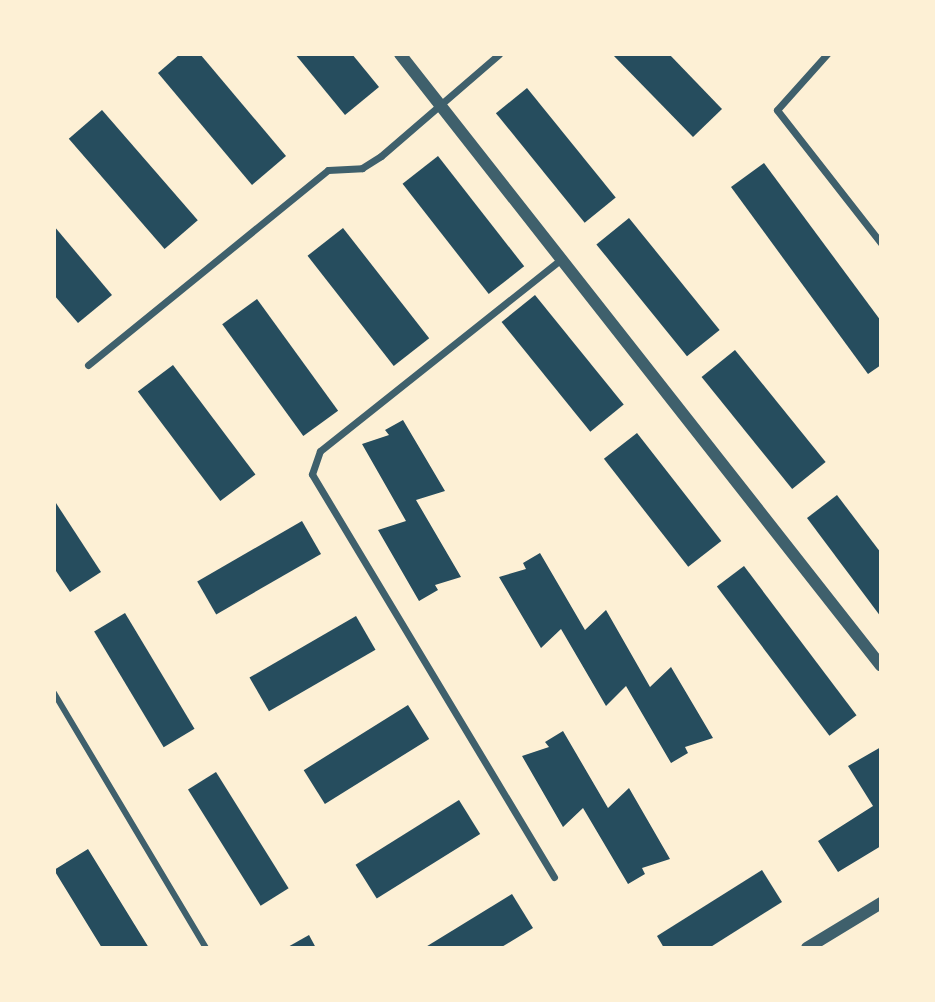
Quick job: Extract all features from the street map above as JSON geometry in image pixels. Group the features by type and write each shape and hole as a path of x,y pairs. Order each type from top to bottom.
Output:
{"street":[{"path":"400,54 881,666"},
{"path":"88,365 328,170 368,165 499,54"},
{"path":"827,54 777,110 881,243"},
{"path":"554,877 312,474 320,451 561,259"},
{"path":"54,693 206,948"},
{"path":"807,948 881,903"}],"building":[{"path":"180,54 200,54 286,156 252,185 158,73"},
{"path":"295,54 352,54 379,87 345,115"},
{"path":"612,54 669,54 722,109 693,137"},
{"path":"527,88 616,198 585,223 496,113"},
{"path":"102,110 198,220 165,249 69,139"},
{"path":"438,156 524,266 489,294 403,184"},
{"path":"764,163 881,321 881,365 868,374 731,187"},
{"path":"629,218 720,330 687,356 596,244"},
{"path":"54,226 112,295 78,323 54,295"},
{"path":"343,228 429,338 394,366 308,256"},
{"path":"535,295 624,405 590,432 502,322"},
{"path":"257,299 338,411 303,436 222,324"},
{"path":"735,350 826,462 792,489 702,377"},
{"path":"173,365 255,474 220,501 138,391"},
{"path":"403,420 445,491 416,500 461,577 435,585 438,590 419,601 378,530 406,521 362,444 389,435 385,430"},
{"path":"637,433 721,541 688,567 604,459"},
{"path":"837,495 881,553 881,617 807,518"},
{"path":"54,500 101,572 70,592 54,568"},
{"path":"302,521 321,554 216,614 197,582"},
{"path":"540,553 585,630 606,610 650,687 671,667 713,738 685,747 688,753 671,763 626,686 606,706 561,629 541,648 499,577 526,569 523,563"},
{"path":"744,566 857,715 829,736 717,586"},
{"path":"125,613 195,729 164,747 94,632"},
{"path":"356,616 376,650 269,711 249,678"},
{"path":"408,705 429,739 325,804 304,770"},
{"path":"563,731 608,808 629,788 670,859 642,868 645,874 628,884 583,808 563,827 522,756 549,747 545,742"},
{"path":"881,747 881,846 838,872 818,841 873,806 848,766"},
{"path":"216,772 289,888 261,906 188,789"},
{"path":"459,800 480,834 377,899 356,865"},
{"path":"88,849 149,948 102,948 54,870"},
{"path":"762,870 782,902 709,948 664,948 657,936"},
{"path":"512,894 533,928 500,948 424,948"},
{"path":"309,935 316,948 286,948"}]}
